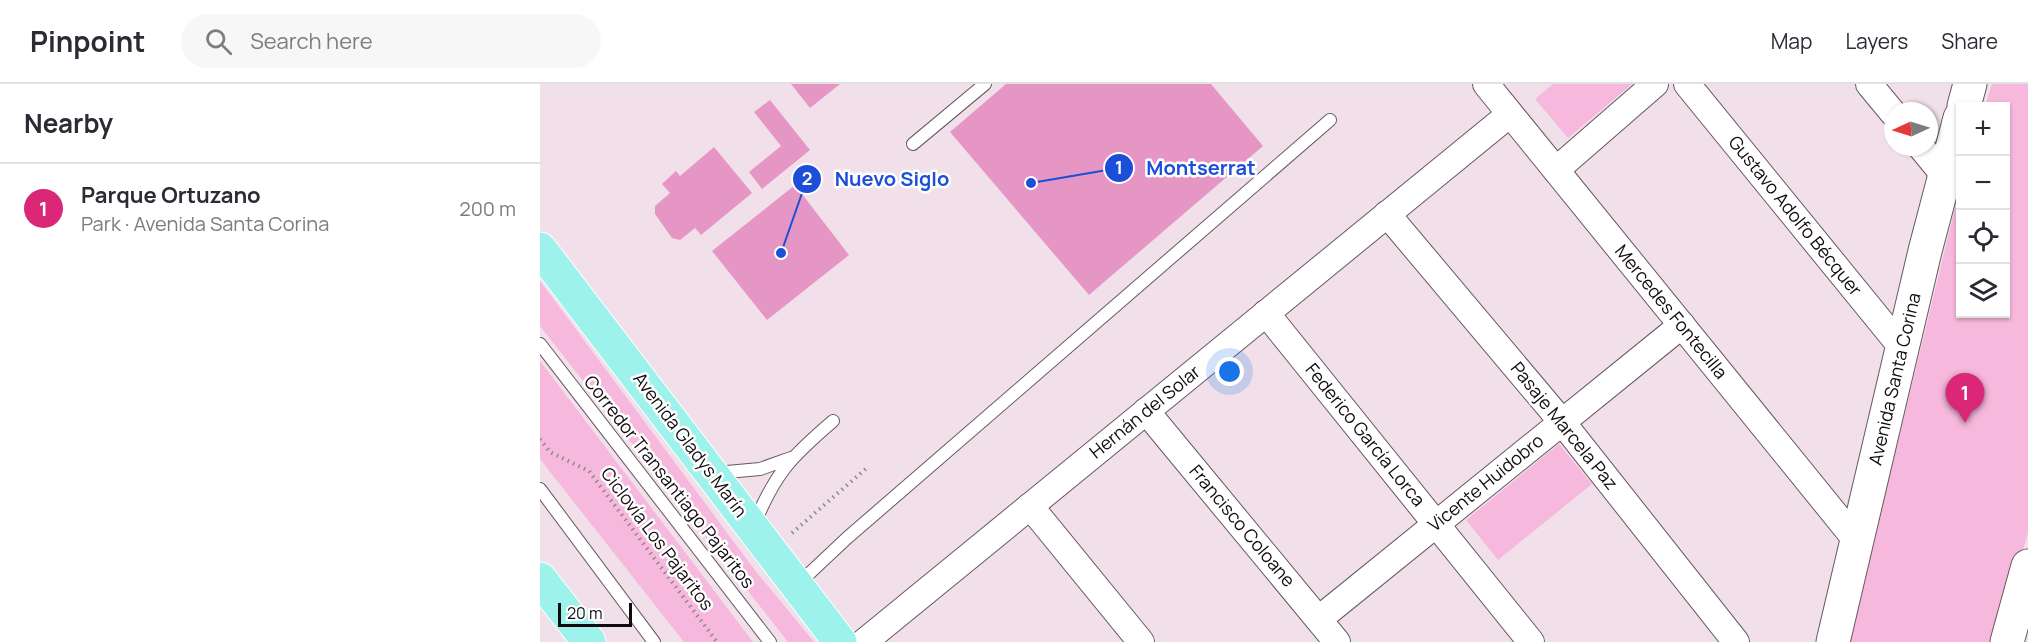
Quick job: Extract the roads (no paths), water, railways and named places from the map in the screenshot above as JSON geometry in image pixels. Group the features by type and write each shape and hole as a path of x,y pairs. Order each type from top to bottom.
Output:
{"main road":[{"path":"1965,102 1970,84"},
{"name":"Avenida Santa Corina","path":"1833,642 1956,132"},
{"name":"Avenida Gladys Marín","path":"540,249 840,642"},
{"path":"2007,642 2028,566"},
{"path":"540,579 590,642"}],"street":[{"name":"Mercedes Fontecilla","path":"1486,84 1856,540"},
{"path":"1556,170 1655,84"},
{"name":"Gustavo Adolfo Bécquer","path":"1687,84 1903,348"},
{"path":"1869,84 1884,102"},
{"name":"Hernán del Solar","path":"864,642 1510,114"},
{"path":"1928,156 1944,175"},
{"name":"Pasaje Marcela Paz","path":"1387,214 1562,422 1736,642"},
{"name":"Federico García Lorca","path":"1266,313 1531,642"},
{"name":"Vicente Huidobro","path":"1319,619 1682,325"},
{"name":"Francisco Coloane","path":"1146,411 1337,642"},
{"path":"1030,506 1141,642"}],"lane":[{"path":"913,144 985,84"},
{"path":"796,586 856,530 1330,120"},
{"name":"Corredor Transantiago Pajaritos","path":"540,344 770,642"},
{"path":"761,540 768,492 791,458 833,421"},
{"path":"712,473 760,469 791,458"},
{"path":"540,489 654,642"}],"place":[{"name":"Montserrat","path":"1031,183"},
{"name":"Nuevo Siglo","path":"781,253"},
{"name":"Parque Ortuzano","path":"1965,423"}]}
